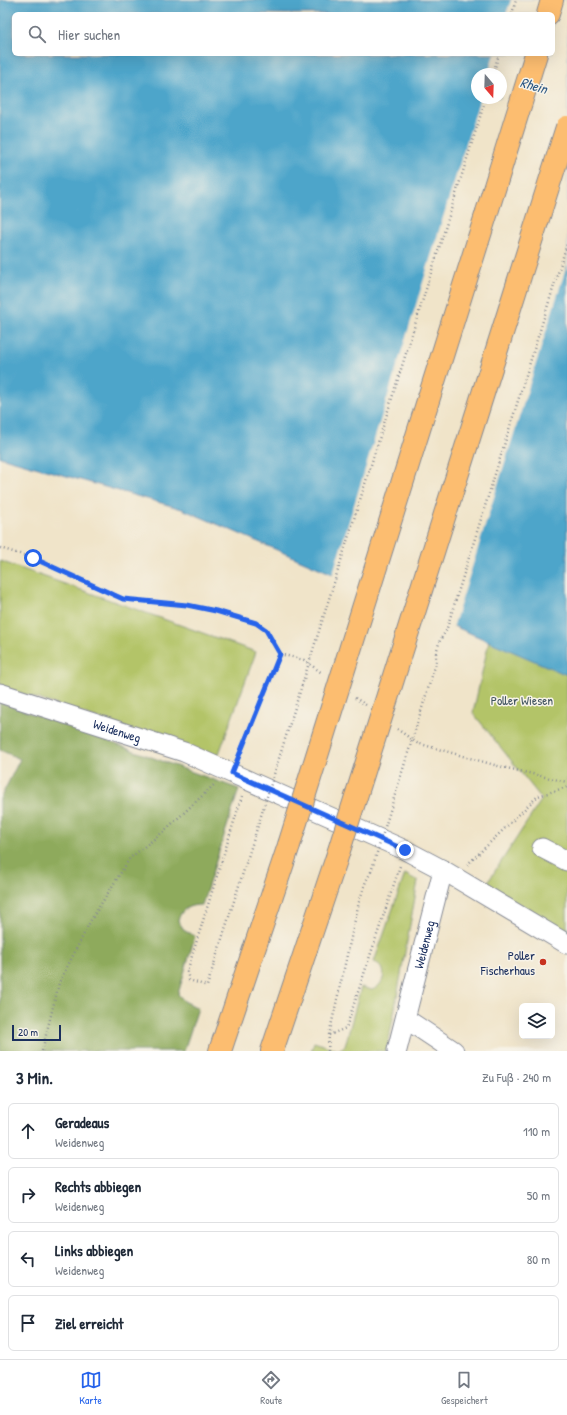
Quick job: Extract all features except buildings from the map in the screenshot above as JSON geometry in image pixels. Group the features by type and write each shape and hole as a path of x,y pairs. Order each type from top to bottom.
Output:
{"highway":[{"path":"549,12 552,0"},
{"path":"220,1051 289,846 535,56"},
{"path":"272,1051 336,860 567,127"}],"street":[{"name":"Weidenweg","path":"0,693 184,752 236,775 405,850 449,874 567,944"},
{"path":"542,848 567,861"},
{"name":"Weidenweg","path":"397,1050 449,874"},
{"path":"406,1018 454,1051"}],"path":[{"path":"513,12 516,0"},
{"path":"495,68 498,56"},
{"path":"280,654 236,775 206,907 187,972 188,980 207,986 484,104"},
{"path":"328,1051 329,1035 359,902 366,881 371,872 436,663 436,652 440,640 446,631 567,244"},
{"path":"0,548 33,558 123,599 187,605 216,611 256,623 266,630 280,654 304,660 323,674"},
{"path":"354,697 367,706"},
{"path":"392,724 417,743 498,766 567,782"},
{"path":"42,1051 62,975 91,920 130,858 236,775"},
{"path":"449,874 538,796 567,787"},
{"path":"329,1035 346,1028 405,850"}],"green space":[{"path":"0,561 256,652 217,759 0,686"},
{"name":"Poller Wiesen","path":"491,632 567,669 567,937 484,888 542,799 473,713"},
{"path":"0,702 239,789 202,905 190,907 184,910 178,921 185,931 195,936 178,994 184,1001 198,1008 184,1051 0,1051 0,799 20,759 0,750"},
{"path":"405,874 418,881 387,1051 311,1051 314,1042 338,1050 345,1046 361,987 372,990 380,984 384,976 382,968 379,964 374,962"}],"water":[{"name":"Rhein","path":"0,0 567,0 567,675 182,509 0,457"}],"pier":[{"path":"511,0 567,0 567,265 453,628 332,576 478,104 507,104 507,68 490,68 493,56 555,56 555,12 507,12"}],"place":[{"name":"Poller Fischerhaus","path":"543,962"}],"route":[{"path":"33,558 98,589 123,599 187,605 216,611 256,623 266,630 280,654 232,773 405,850"}]}
